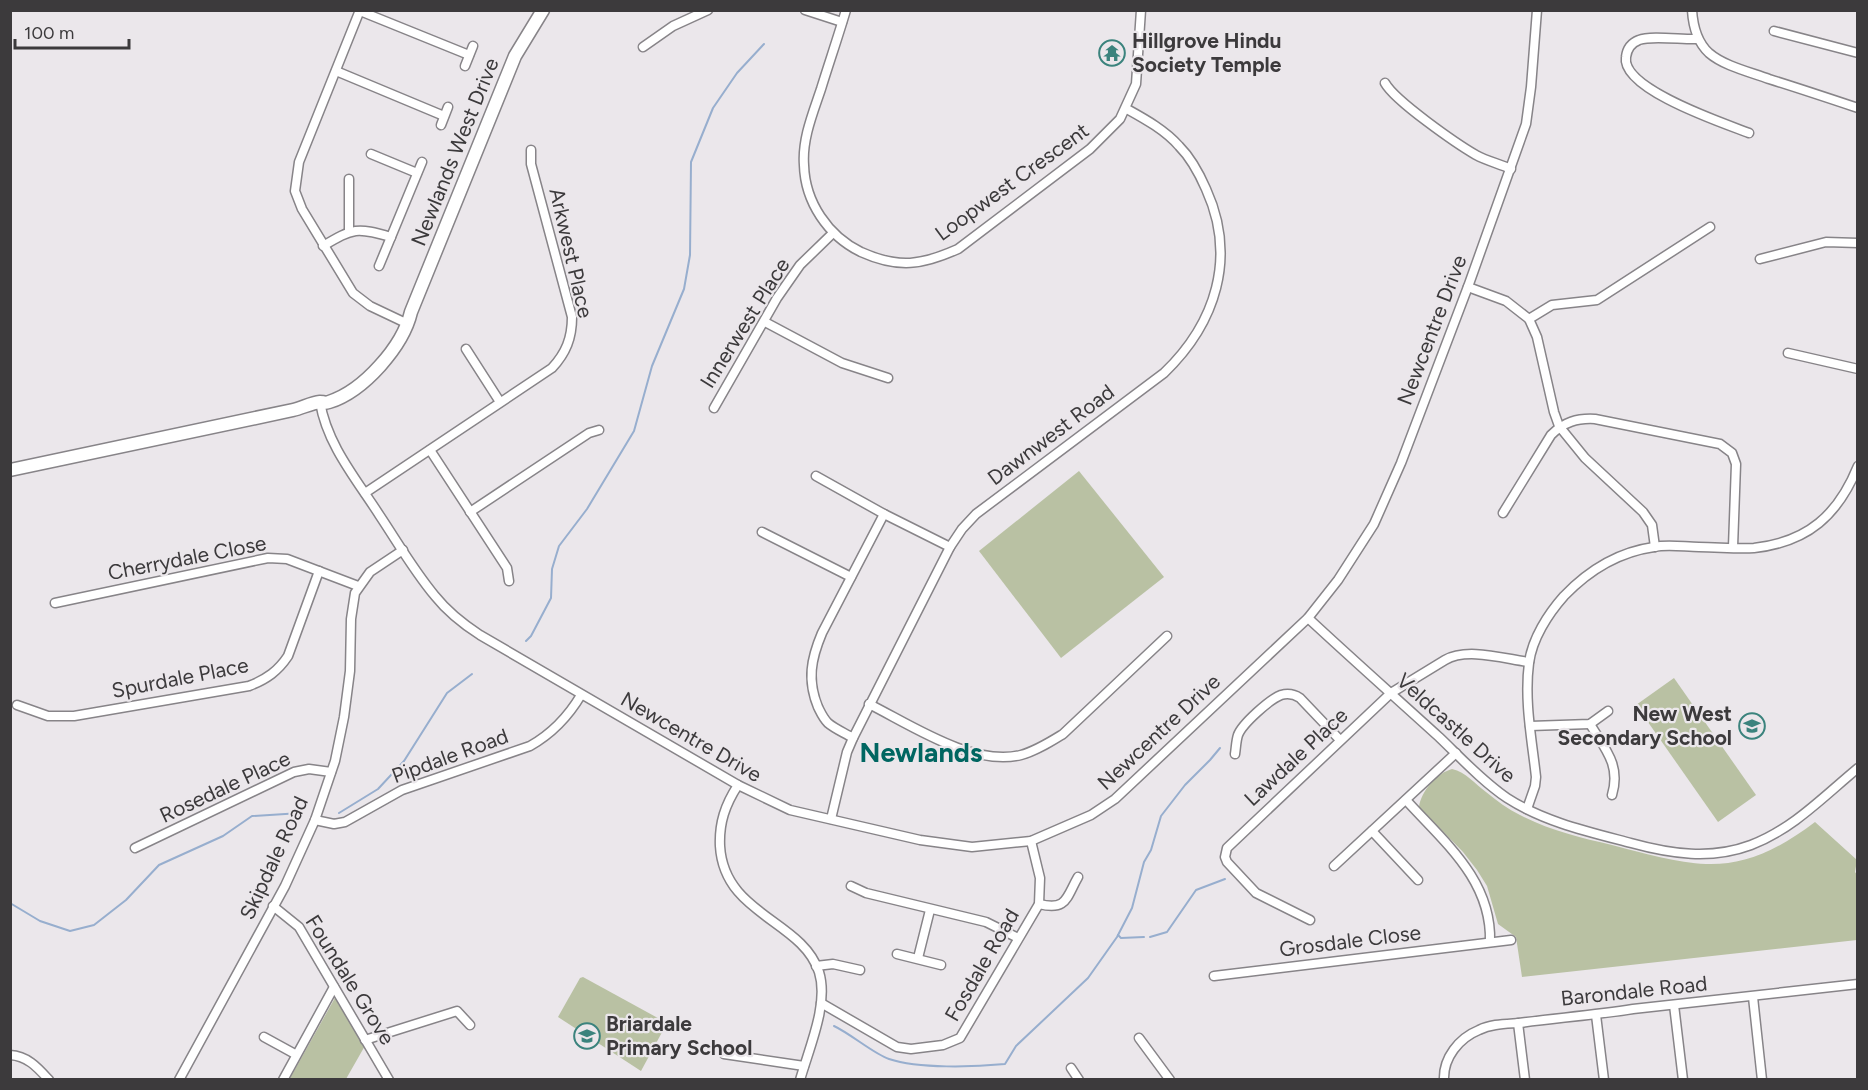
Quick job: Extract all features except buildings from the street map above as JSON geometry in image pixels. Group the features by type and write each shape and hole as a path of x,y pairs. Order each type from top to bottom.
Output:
{"street":[{"path":"643,47 673,26 708,10"},
{"path":"805,10 842,22"},
{"name":"Loopwest Crescent","path":"846,10 809,128 804,157 805,177 811,200 821,219 833,233 854,248 875,258 912,263 933,260 958,249 1090,149 1111,130 1127,109 1136,84 1141,10"},
{"name":"Newcentre Drive","path":"320,402 327,429 336,448 402,550 436,597 469,628 738,785 790,810 920,840 972,847 1031,841 1091,815 1115,799 1308,618 1358,550 1386,499 1468,287 1526,124 1537,10"},
{"path":"1692,10 1698,39 1709,53 1723,62 1857,108"},
{"path":"407,319 370,306 353,293 302,209 295,190 299,162 360,11 469,55"},
{"name":"Newlands West Drive","path":"10,471 293,410 320,402 360,375 377,360 407,319 515,56 539,12"},
{"path":"1774,31 1857,53"},
{"path":"1698,39 1637,40 1631,44 1626,56 1628,69 1635,80 1659,94 1749,133"},
{"path":"465,66 473,46"},
{"path":"336,71 442,121 448,107"},
{"path":"1385,83 1395,97 1456,142 1477,155 1511,169"},
{"name":"Dawnwest Road","path":"831,819 847,752 853,738 950,547 962,529 976,514 1164,373 1182,355 1210,309 1218,285 1221,255 1220,231 1212,202 1198,171 1179,145 1155,125 1127,109"},
{"name":"Arkwest Place","path":"365,493 552,368 566,350 572,330 572,317 531,164 531,150"},
{"path":"371,154 417,173"},
{"path":"379,266 422,162"},
{"path":"349,179 349,231"},
{"path":"1530,319 1552,305 1597,300 1710,227"},
{"path":"323,246 349,231 361,229 391,237"},
{"name":"Innerwest Place","path":"714,408 777,298 800,265 833,233"},
{"path":"1760,259 1826,242 1857,243"},
{"path":"1468,287 1506,301 1530,319 1537,337 1559,426 1585,458 1643,512 1652,525 1655,547"},
{"path":"765,322 842,363 888,378"},
{"path":"466,349 500,402"},
{"path":"1788,353 1857,369"},
{"path":"1503,513 1551,435 1559,426 1579,418 1595,419 1720,444 1732,453 1736,464 1733,547"},
{"path":"470,512 589,433 599,430"},
{"path":"430,450 507,568 509,581"},
{"path":"1527,809 1536,777 1528,699 1529,662 1542,626 1553,608 1582,577 1615,558 1655,547 1753,548 1786,541 1807,532 1829,516 1840,501 1857,466"},
{"path":"816,476 950,547"},
{"path":"853,738 830,725 823,717 813,691 810,668 814,651 884,514"},
{"path":"762,532 850,577"},
{"path":"358,586 370,572 402,550"},
{"name":"Cherrydale Close","path":"56,603 268,558 287,559 358,586"},
{"name":"Spurdale Place","path":"17,705 48,716 74,716 249,686 262,681 280,667 288,656 319,571"},
{"name":"Skipdale Road","path":"179,1080 299,858 315,820 339,744 348,692 353,604 358,586"},
{"name":"Veldcastle Drive","path":"1308,618 1488,783 1527,809 1580,829 1680,854 1705,854 1749,846 1768,838 1792,823 1857,768"},
{"path":"869,704 957,748 981,756 1021,755 1063,734 1167,636"},
{"name":"Lawdale Place","path":"1310,920 1252,890 1227,862 1225,857 1227,848 1391,693 1459,654 1529,662"},
{"path":"1235,754 1239,733 1246,723 1279,696 1286,694 1300,699 1340,740"},
{"name":"Pipdale Road","path":"315,820 334,824 345,822 367,808 408,788 530,746 563,722 581,695"},
{"path":"1530,726 1590,724 1608,711"},
{"path":"1590,724 1613,762 1616,774 1612,795"},
{"path":"1334,866 1456,753"},
{"name":"Rosedale Place","path":"135,848 294,772 309,769 331,772"},
{"path":"738,785 723,815 719,831 721,854 728,878 751,905 804,947 816,966 821,988 821,1003 800,1080"},
{"path":"1406,800 1475,878 1486,903 1491,927 1490,942"},
{"path":"1372,831 1418,880"},
{"name":"Fosdale Road","path":"821,1003 897,1047 911,1049 943,1045 960,1038 1039,904 1040,878 1031,841"},
{"name":"Fosdale Road","path":"1039,904 1059,906 1078,877"},
{"path":"851,886 866,893 986,922 1018,938"},
{"name":"Foundale Grove","path":"273,906 297,923 389,1080"},
{"path":"918,958 930,910"},
{"name":"Grosdale Close","path":"1214,976 1511,940"},
{"path":"897,954 941,965"},
{"path":"816,966 832,964 860,970"},
{"name":"Barondale Road","path":"1444,1080 1448,1060 1462,1040 1478,1030 1495,1025 1857,984"},
{"path":"283,1080 295,1054 334,987"},
{"path":"1753,997 1762,1080"},
{"path":"1674,1005 1683,1080"},
{"path":"365,1040 457,1011 470,1025"},
{"path":"1596,1015 1604,1080"},
{"path":"1518,1023 1525,1080"},
{"path":"264,1036 295,1054"},
{"path":"1139,1038 1170,1080"},
{"path":"724,1054 804,1066"},
{"path":"10,1055 18,1055 27,1059 49,1080"},
{"path":"1071,1068 1079,1080"}],"green space":[{"path":"1079,471 1164,577 1061,658 979,551"},
{"path":"1674,678 1756,795 1718,822 1636,705"},
{"path":"1452,769 1466,775 1507,807 1542,825 1588,839 1695,863 1718,864 1740,861 1788,841 1815,822 1857,860 1855,872 1858,876 1857,940 1522,977 1516,937 1498,924 1487,886 1463,852 1419,807 1423,795 1431,784 1441,774"},
{"path":"583,977 667,1023 641,1071 558,1017 580,978"},
{"path":"336,996 336,999 339,999 338,1005 344,1003 366,1044 346,1079 289,1080"}],"waterway":[{"path":"526,641 531,636 551,598 552,569 559,546 587,509 634,431 652,366 684,289 690,255 691,162 713,108 737,73 764,44"},
{"path":"339,813 378,789 404,761 447,693 472,674"},
{"path":"834,1026 883,1056 901,1062 947,1066 1005,1064 1016,1046 1088,978 1117,937 1132,908 1144,862 1151,850 1161,816 1185,785 1220,748"},
{"path":"10,903 40,921 70,931 94,925 126,900 159,865 223,836 252,816 301,813"},
{"path":"1150,937 1167,932 1196,890 1225,879"},
{"path":"1118,935 1121,938 1144,937"}],"place":[{"name":"Hillgrove Hindu Society Temple","path":"1112,53"},
{"name":"New West Secondary School","path":"1752,726"},
{"name":"Briardale Primary School","path":"587,1036"}],"district":[{"name":"Newlands","path":"921,753"}]}
